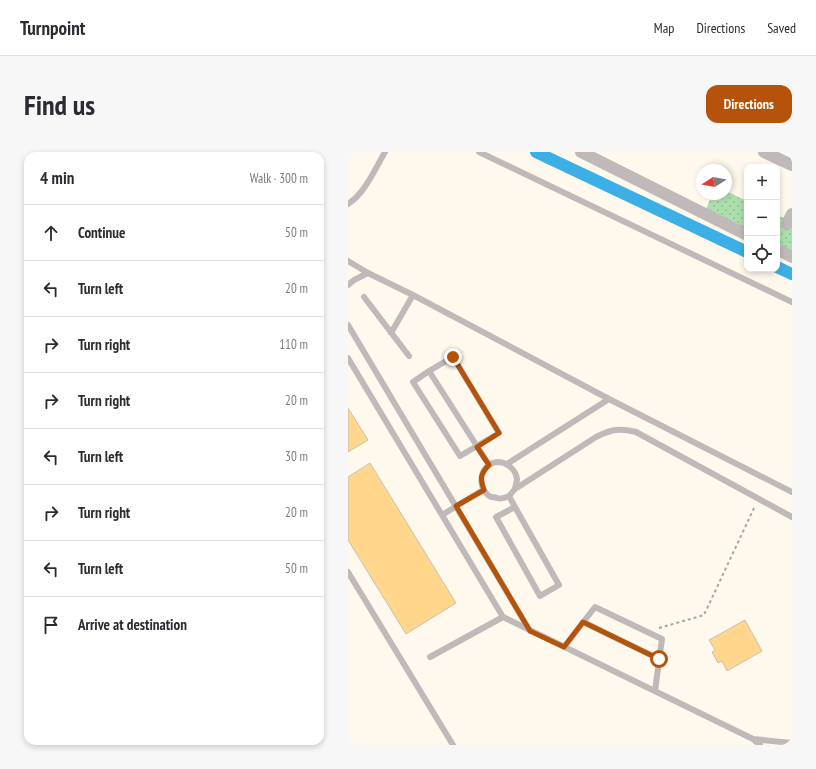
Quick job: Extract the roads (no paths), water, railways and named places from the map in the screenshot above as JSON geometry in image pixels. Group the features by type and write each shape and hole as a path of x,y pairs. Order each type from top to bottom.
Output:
{"street":[{"path":"581,152 744,233"},
{"path":"764,152 792,165"},
{"path":"780,251 792,257"}],"lane":[{"path":"348,204 352,202 364,188 385,152"},
{"path":"479,152 792,302"},
{"path":"348,261 368,273 413,295 609,399 792,492"},
{"path":"348,285 354,280 368,273"},
{"path":"391,333 413,295"},
{"path":"364,297 409,356"},
{"path":"348,325 530,631"},
{"path":"453,357 499,433 460,456 413,382 429,371 453,357"},
{"path":"348,358 503,617 753,739 760,745"},
{"path":"429,371 489,465"},
{"path":"507,464 609,399"},
{"path":"515,488 517,479 514,470 507,464 498,462 489,465 482,472 481,481 484,490 491,497 500,498 509,496 515,488 596,437 609,431 623,429 636,432 792,516"},
{"path":"442,515 484,490"},
{"path":"509,496 559,585 540,596 496,518 515,507"},
{"path":"348,572 454,745"},
{"path":"564,647 595,607 662,639 655,691"},
{"path":"430,657 503,617"},
{"path":"583,622 659,659"},
{"path":"753,739 792,743"}],"waterway":[{"path":"536,152 744,251"},
{"path":"780,268 792,274"}]}
